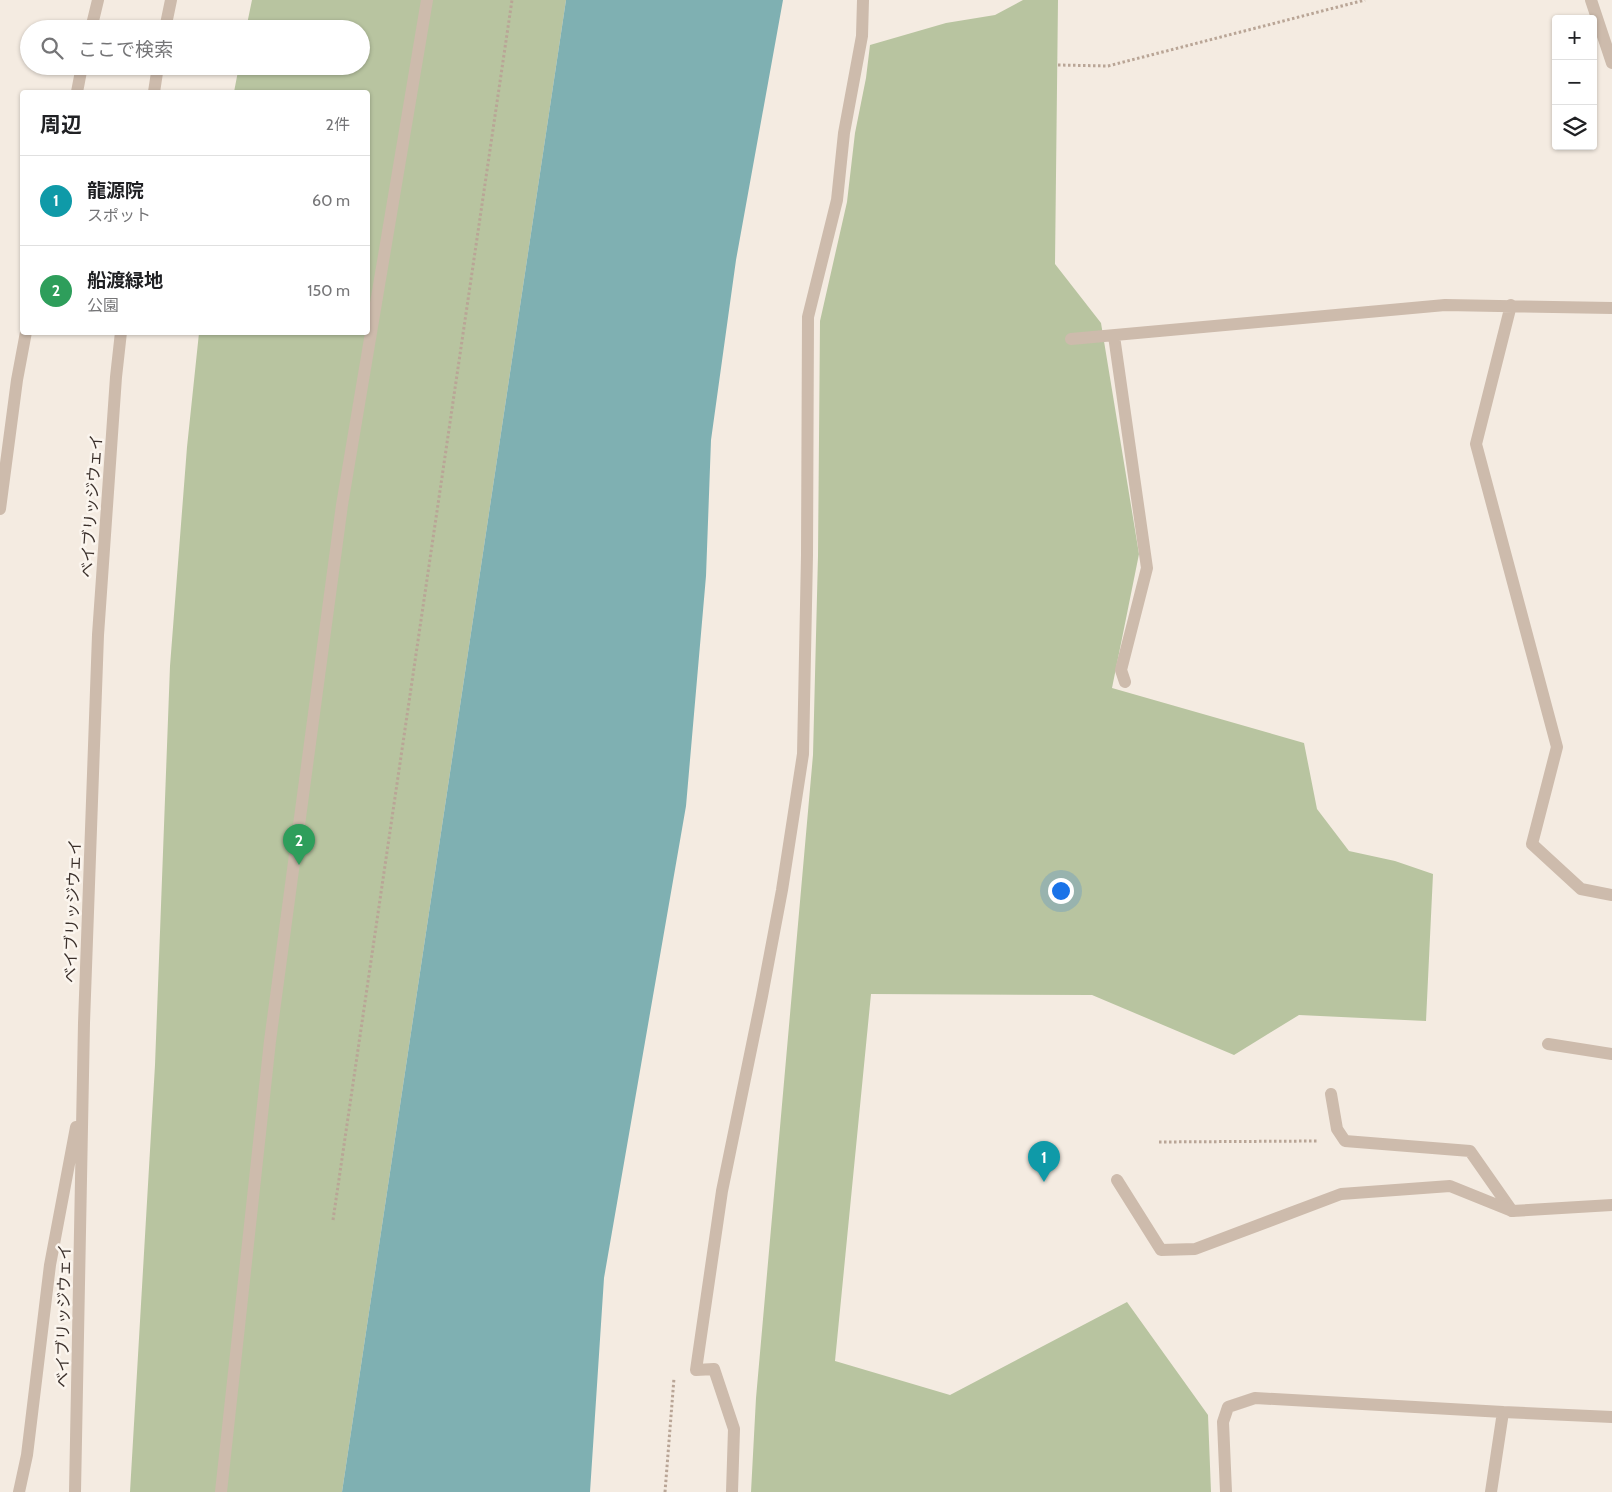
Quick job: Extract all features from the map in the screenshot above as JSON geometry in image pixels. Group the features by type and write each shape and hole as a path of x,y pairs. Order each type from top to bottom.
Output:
{"street":[{"path":"93,20 98,0"},
{"path":"167,20 171,0"},
{"path":"221,1492 270,1041 341,514 427,0"},
{"path":"732,1492 734,1429 714,1369 696,1370 722,1191 782,890 803,754 807,565 808,318 837,200 844,133 862,36 863,0"},
{"path":"1592,0 1612,63"},
{"path":"77,90 80,75"},
{"path":"154,90 157,75"},
{"path":"1071,339 1445,305 1612,308"},
{"path":"1511,306 1476,444 1557,747 1532,844 1582,889 1612,895"},
{"path":"0,509 17,380 25,335"},
{"name":"ベイブリッジウェイ","path":"75,1492 83,1093 98,635 120,335"},
{"path":"1114,336 1148,568 1121,670 1125,682"},
{"path":"1548,1044 1612,1054"},
{"path":"19,1492 27,1455 50,1265 83,1093"},
{"path":"1331,1094 1337,1129 1345,1141 1470,1150 1512,1211"},
{"path":"1116,1180 1161,1250 1195,1249 1342,1194 1450,1186 1512,1211 1612,1205"},
{"path":"1226,1492 1223,1422 1228,1408 1255,1398 1612,1417"},
{"path":"1491,1492 1503,1412"}],"path":[{"path":"333,1220 512,0"},
{"path":"1058,65 1108,66 1365,0"},
{"path":"1159,1142 1345,1141"},
{"path":"665,1492 674,1375 696,1370"}],"green space":[{"path":"252,0 566,0 342,1492 130,1492 155,1065 170,666 187,447 199,335 370,335 370,90 234,90 237,75 370,75 370,20 248,20"},
{"path":"1023,0 1058,0 1055,264 1101,323 1139,554 1112,688 1304,743 1317,809 1349,851 1395,861 1433,874 1426,1021 1299,1015 1234,1055 1092,995 871,994 835,1361 950,1395 1127,1302 1208,1415 1211,1492 751,1492 756,1398 813,755 818,556 820,321 847,202 855,133 866,78 870,45 946,23 995,15"}],"water":[{"path":"566,0 783,0 736,260 711,440 706,576 686,806 604,1278 590,1492 342,1492"}],"place":[{"name":"船渡緑地","path":"299,865"},
{"name":"龍源院","path":"1044,1182"}]}
